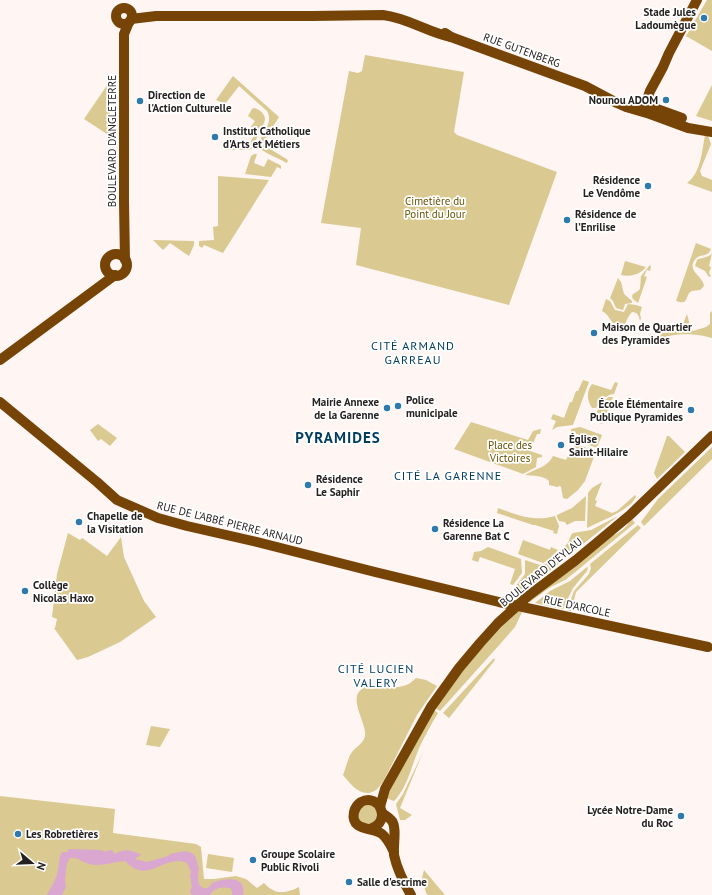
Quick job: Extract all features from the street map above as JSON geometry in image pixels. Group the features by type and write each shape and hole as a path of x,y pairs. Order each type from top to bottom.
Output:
{"main road":[{"path":"643,109 650,91 697,0"},
{"name":"RUE GUTENBERG","path":"127,10 140,15 156,16 395,16 424,29 451,36 585,86 600,90 643,109 650,114 688,128 712,132"},
{"name":"BOULEVARD D'ANGLETERRE","path":"124,42 116,20 116,14 127,10 124,34 125,260"},
{"name":"RUE GUTENBERG","path":"585,86 617,103 643,109 657,109 691,121 712,126"},
{"name":"BOULEVARD D'ANGLETERRE","path":"116,254 119,252 124,240"},
{"path":"0,360 115,275 124,271 126,265 125,260 121,256 116,254 110,255 106,259 104,283"},
{"path":"105,267 109,273 115,275"},
{"name":"RUE DE L'ABBÉ PIERRE ARNAUD","path":"0,402 98,482 117,500 130,506 158,518 187,526 395,576"},
{"name":"BOULEVARD D'EYLAU","path":"381,810 385,789 431,707 459,668 484,638 528,596 576,560 630,514 712,436"},
{"name":"RUE D'ARCOLE","path":"395,576 499,602 711,648"},
{"name":"BOULEVARD D'EYLAU","path":"370,800 385,789"},
{"path":"394,852 388,841 381,833 366,829 355,821 355,809 361,802 370,800 377,804 393,822 396,863 411,895"},
{"path":"370,829 378,825 382,817 381,810"}],"green space":[{"name":"Stade Jules Ladoumègue","path":"707,0 712,0 712,51 686,36"},
{"name":"Cimetière du Point du Jour","path":"365,55 464,72 454,132 457,135 557,172 509,305 356,265 361,228 321,223 349,71 358,73 362,71"},
{"path":"233,76 279,117 262,144 288,160 287,163 261,149 259,145 260,141 269,122 267,111 239,86 225,104 216,100"},
{"path":"110,81 110,136 84,119"},
{"path":"712,85 712,121 696,116"},
{"path":"254,108 258,109 264,115 265,121 251,149 225,150 230,142 237,147 240,144 246,148 254,136 248,131 255,121 248,116"},
{"path":"705,135 708,136 711,144 700,171 702,176 712,180 712,192 687,183 692,179 698,168 702,155"},
{"path":"257,154 254,163 264,167 268,159 280,165 281,169 277,167 271,177 245,174 251,156"},
{"path":"218,176 269,180 223,253 204,245 202,248 199,246 199,241 214,240 213,227 218,226"},
{"path":"153,240 194,241 194,245 189,256 170,243 163,250"},
{"path":"696,243 711,249 707,254 696,258 693,265 694,271 701,279 704,286 700,290 689,293 685,302 676,301"},
{"path":"712,253 709,266 711,267 709,273 711,276 709,277 705,271 695,266 697,260 709,256"},
{"path":"625,261 646,267 635,275 621,275"},
{"path":"650,265 650,271 647,270 644,276 647,277 638,303 632,296 640,289 641,276"},
{"path":"618,278 621,282 624,294 632,301 632,303 625,304 623,310 616,308 610,298"},
{"path":"606,299 610,301 615,310 624,312 628,304 642,307 640,321 639,316 632,312 622,331 613,326 614,324 602,311"},
{"path":"712,311 712,338 679,334 668,336 657,342 663,323 681,329 687,314 691,329 693,331 706,327 710,324 710,313"},
{"path":"583,380 589,382 573,425 557,427 552,430 556,421 551,419 553,414 564,418 570,402 572,402 576,391 578,391"},
{"path":"615,382 618,383 614,394 605,397 596,408 592,408 588,396 592,384 611,390"},
{"path":"609,397 613,397 602,424 600,423 597,411"},
{"name":"Place des Victoires","path":"471,422 528,440 533,431 541,429 540,434 537,434 530,451 542,455 542,457 537,458 536,467 523,474 454,449"},
{"path":"98,424 117,438 110,446 101,439 98,441 90,430"},
{"path":"580,427 602,435 597,448 584,443 585,437 571,432 571,429"},
{"path":"667,436 669,436 685,452 657,479 654,473"},
{"path":"575,444 596,451 585,481 578,490 567,499 563,498 560,486 557,487 549,485 549,481 547,479 541,477 525,475 548,463 553,456 566,460"},
{"path":"712,447 712,459 644,526 641,522 658,499"},
{"path":"602,482 595,500 597,501 595,506 612,513 617,511 635,495 636,496 634,501 629,506 607,519 587,528 588,493 592,488"},
{"path":"586,496 585,521 575,521 567,525 565,522 559,521 557,515 572,508"},
{"path":"498,508 533,518 548,518 555,516 559,526 557,534 553,533 554,531 497,513"},
{"path":"618,516 522,593 515,587 525,574 525,560 540,565 548,563 568,543 573,533 591,530"},
{"path":"631,518 635,523 574,573 528,602 610,536 623,530"},
{"path":"638,525 641,528 576,592 571,611 567,610 574,591 589,574 591,568 590,564"},
{"path":"68,533 80,540 82,538 107,556 121,537 124,557 144,601 156,617 120,642 88,657 77,660 54,628 57,619 52,617 57,574"},
{"path":"523,540 550,550 551,547 558,550 543,563 518,554"},
{"path":"488,547 521,559 522,573 513,585 510,584 515,569 480,557 478,562 472,560 474,552 481,551"},
{"path":"587,567 587,571 573,588 563,609 535,603 550,591 570,581"},
{"path":"518,611 522,612 515,627 501,643 440,711 434,707 496,630"},
{"path":"494,658 495,660 449,718 443,713"},
{"path":"416,678 426,680 437,686 417,715 381,784 373,792 369,793 357,790 343,775 351,754 363,741 365,736 358,707 357,695 360,690 366,687 405,686"},
{"path":"433,709 438,713 419,748 409,776 399,796 394,801 386,798 417,738"},
{"path":"151,726 170,729 160,747 146,745"},
{"path":"423,752 400,808 412,815 405,820 400,820 396,804 403,794"},
{"path":"0,796 115,809 113,833 196,844 201,847 204,879 236,876 246,879 257,888 264,883 272,890 280,892 289,891 299,887 300,895 0,895"},
{"path":"371,803 381,815 370,827 357,819 359,808"},
{"path":"208,854 234,858 232,872 206,868"},
{"path":"424,870 445,895 428,895 426,893 422,878"}],"shaded area":[{"path":"69,849 101,850 105,852 112,850 115,854 125,850 140,854 141,855 135,859 147,862 168,856 170,854 190,852 195,856 199,868 198,880 200,886 207,888 212,883 217,881 228,879 234,880 242,884 243,895 232,895 230,888 219,888 210,895 192,895 190,892 192,887 190,876 191,872 187,863 180,861 146,871 132,867 125,861 93,865 78,859 70,858 67,863 65,880 66,887 62,895 47,895 55,880 61,854 62,852 67,852"}],"place":[{"name":"Stade Jules Ladoumègue","path":"704,18"},
{"name":"Nounou ADOM","path":"666,100"},
{"name":"Direction de l'Action Culturelle","path":"140,101"},
{"name":"Institut Catholique d'Arts et Métiers","path":"215,137"},
{"name":"Résidence Le Vendôme","path":"648,186"},
{"name":"Résidence de l’Enrilise","path":"567,220"},
{"name":"Maison de Quartier des Pyramides","path":"594,333"},
{"name":"Police municipale","path":"398,406"},
{"name":"Mairie Annexe de la Garenne","path":"387,408"},
{"name":"École Élémentaire Publique Pyramides","path":"691,410"},
{"name":"Église Saint-Hilaire","path":"561,445"},
{"name":"Résidence Le Saphir","path":"308,485"},
{"name":"Chapelle de la Visitation","path":"79,522"},
{"name":"Résidence La Garenne Bat C","path":"435,529"},
{"name":"Collège Nicolas Haxo","path":"25,591"},
{"name":"Lycée Notre-Dame du Roc","path":"681,816"},
{"name":"Les Robretières","path":"18,834"},
{"name":"Groupe Scolaire Public Rivoli","path":"253,860"},
{"name":"Salle d'escrime","path":"349,882"}],"district":[{"name":"CITÉ ARMAND GARREAU","path":"413,352"},
{"name":"PYRAMIDES","path":"338,437"},
{"name":"CITÉ LA GARENNE","path":"448,475"},
{"name":"CITÉ LUCIEN VALERY","path":"376,675"}]}
